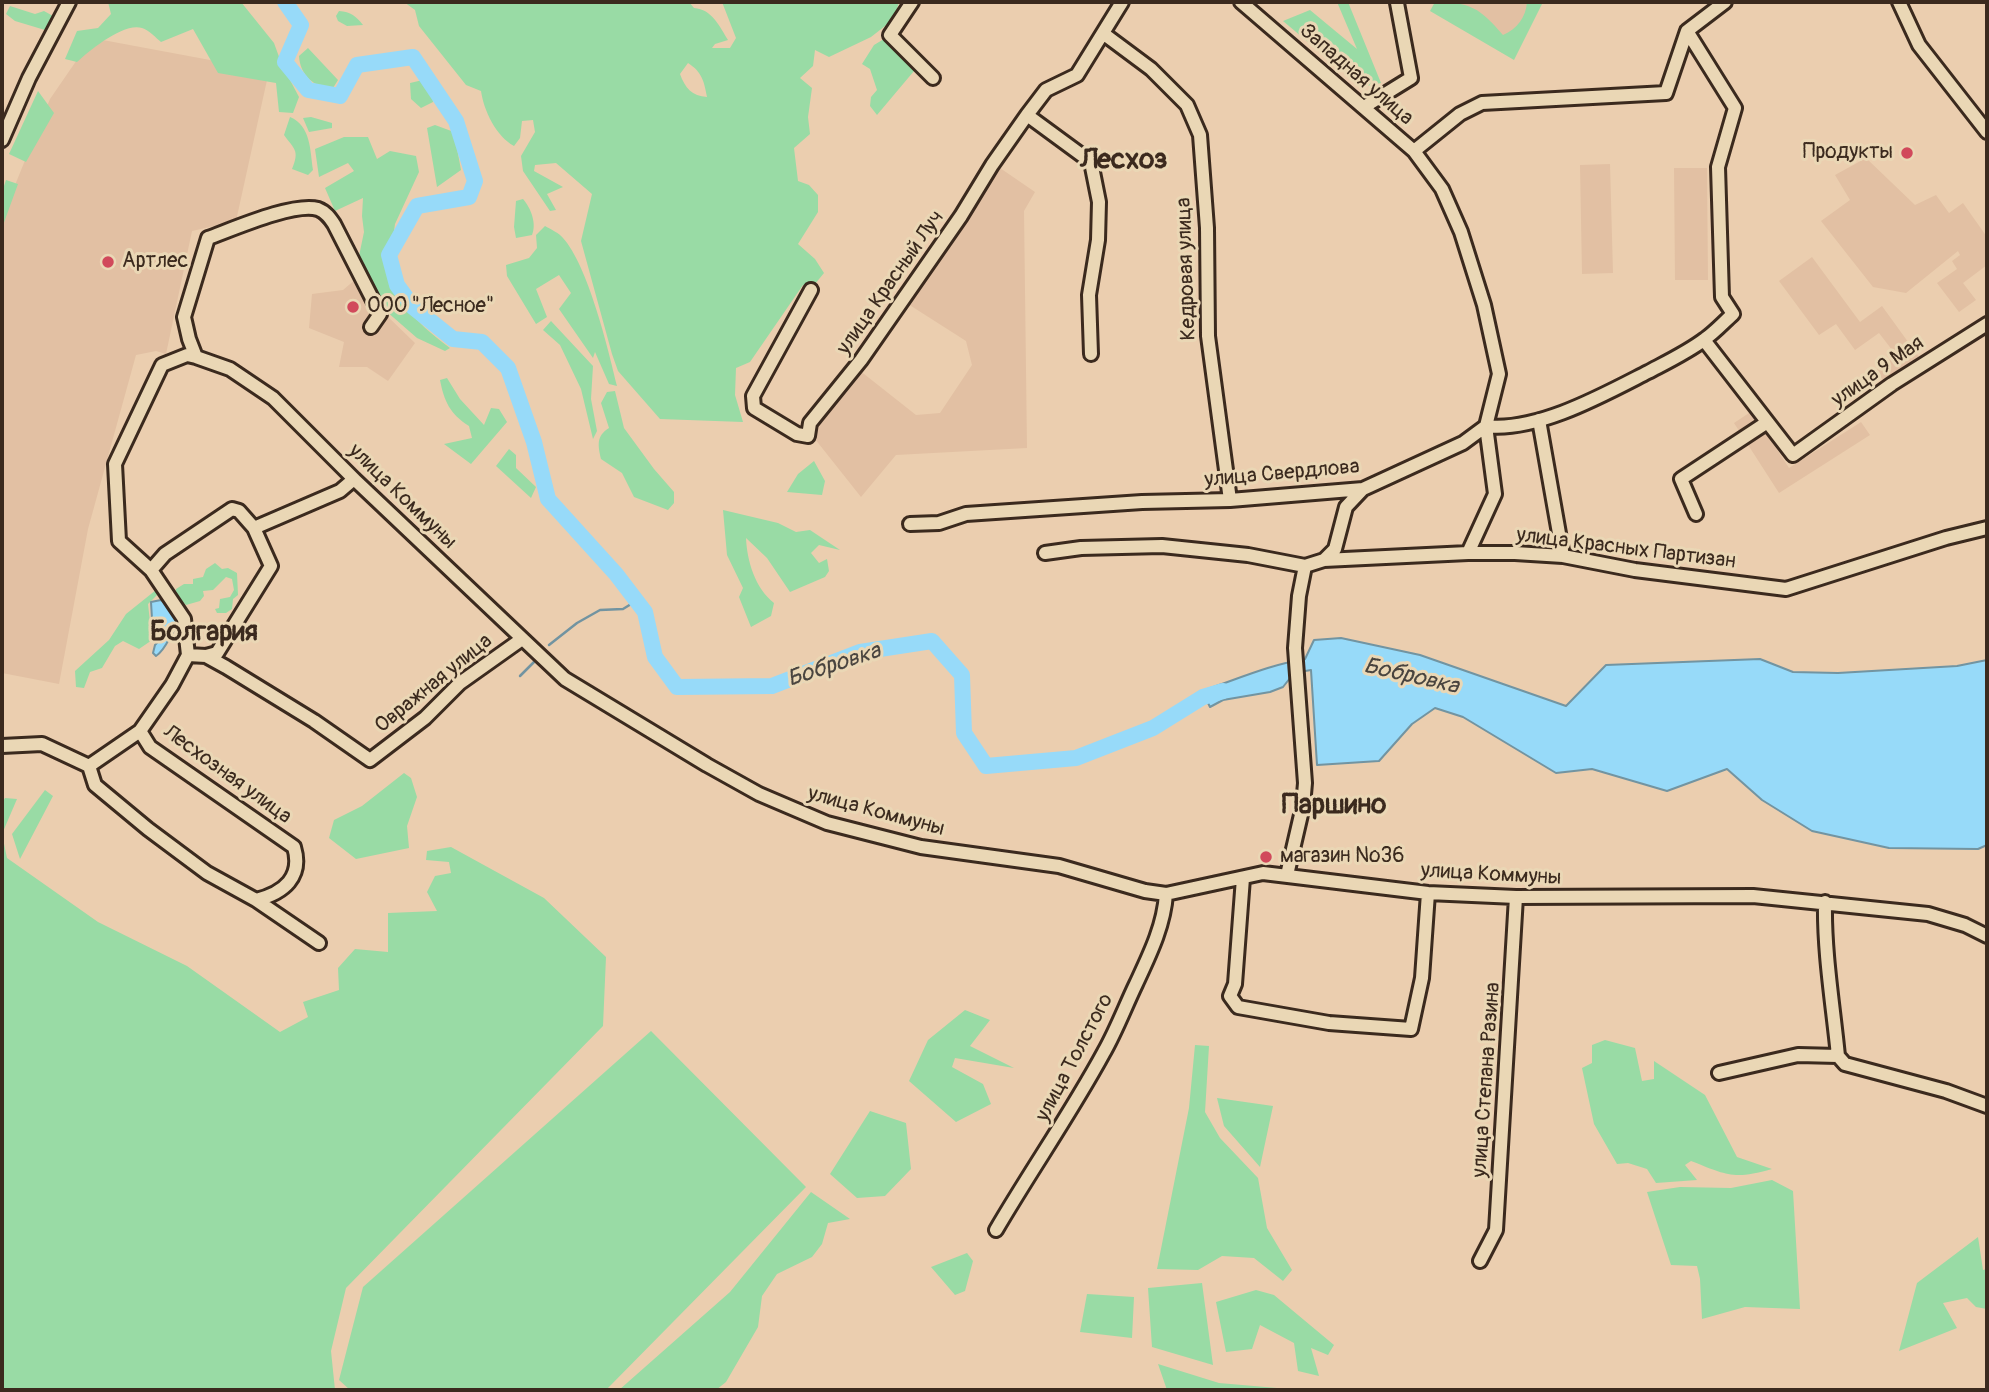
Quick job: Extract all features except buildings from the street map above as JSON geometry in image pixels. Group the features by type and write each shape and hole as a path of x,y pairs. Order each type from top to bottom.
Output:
{"street":[{"path":"2,140 29,78 69,2"},
{"path":"912,2 890,35 933,78"},
{"name":"улица Красный Луч","path":"811,290 753,396 754,408 797,434 808,436 810,423 841,388 941,246 1027,115 1046,90 1077,75 1122,2"},
{"name":"Западная улица","path":"1241,2 1414,151 1442,189 1461,232 1484,305 1499,374 1486,426"},
{"path":"1364,107 1411,78 1397,2"},
{"path":"1414,151 1460,114 1482,103 1666,93 1687,31 1724,2"},
{"path":"1899,2 1919,45 1987,132"},
{"path":"1468,553 1495,494 1486,426 1500,428 1539,420 1581,405 1704,340 1733,314 1722,297 1718,167 1735,108 1687,31"},
{"name":"Кедровая улица","path":"1104,34 1151,69 1187,105 1199,135 1207,228 1208,336 1230,500"},
{"path":"1027,115 1091,162 1099,202 1098,240 1089,295 1091,354"},
{"path":"196,356 188,339 184,317 208,238 302,208 320,210 329,216 334,224 380,314 371,327"},
{"name":"улица 9 Мая","path":"1766,423 1793,456 1892,384 1987,324"},
{"path":"1696,514 1681,479 1766,423 1704,340"},
{"path":"89,766 140,731 172,685 188,655 184,619 151,570 119,541 115,464 162,365 187,355 196,356"},
{"name":"улица Коммуны","path":"196,356 230,369 273,398 354,479 565,679 707,765 794,810 827,823 921,847 1059,866 1144,891 1166,894 1263,873 1428,892 1516,897 1753,896 1928,914 1965,925 1987,936"},
{"path":"1539,420 1563,556"},
{"name":"улица Свердлова","path":"910,524 939,523 966,514 1142,502 1230,500 1363,489 1463,443 1486,426"},
{"path":"254,528 340,491 354,479"},
{"path":"1324,560 1335,549 1346,507 1363,489"},
{"path":"151,570 165,554 232,509 239,511 254,528 271,566 217,653 205,656 188,655"},
{"name":"улица Красных Партизан","path":"1045,554 1082,548 1162,546 1248,555 1305,566 1324,560 1468,553 1563,556 1635,570 1786,589 1946,538 1987,528"},
{"path":"1287,875 1300,820 1305,783 1295,648 1299,596 1305,566"},
{"name":"Овражная улица","path":"205,656 314,721 370,760 425,718 460,683 522,639"},
{"name":"Лесхозная улица","path":"140,731 150,747 294,847 298,860 294,878 270,897 256,900"},
{"path":"2,746 42,744 89,766 95,785 148,829 206,873 256,900 319,943"},
{"path":"1242,878 1235,984 1230,996 1238,1007 1329,1023 1410,1029 1422,978 1428,892"},
{"name":"улица Толстого","path":"996,1230 1028,1176 1062,1127 1106,1049 1153,943 1165,912 1166,894"},
{"name":"улица Степана Разина","path":"1480,1261 1496,1230 1516,897"},
{"path":"1825,902 1824,943 1838,1056 1845,1064 1987,1105"},
{"path":"1719,1073 1798,1055 1838,1056"}],"shaded area":[{"path":"1451,2 1533,2 1513,41 1449,7"},
{"name":"Артлес","path":"92,38 269,71 236,221 192,231 166,354 156,351 136,355 88,529 59,684 2,673 2,217 50,99"},
{"path":"1866,158 1915,205 1936,195 1949,213 1963,203 1987,237 1987,265 1963,283 1976,300 1959,312 1937,283 1957,269 1952,261 1960,255 1958,251 1906,293 1873,287 1821,221 1850,200 1835,175"},
{"path":"1610,164 1613,273 1582,274 1580,165"},
{"path":"1000,168 1035,192 1024,211 1027,448 896,455 861,497 811,434 815,422 859,370 916,415 940,413 972,365 966,341 908,304"},
{"path":"1674,168 1707,168 1708,280 1675,280"},
{"path":"1812,257 1860,322 1882,306 1919,357 1885,383 1876,370 1896,355 1879,333 1855,350 1836,324 1819,335 1779,281"},
{"name":"ООО \"Лесное\"","path":"363,273 384,313 415,343 388,381 367,367 339,367 344,342 309,328 312,294 343,290"},
{"path":"1752,411 1789,468 1861,422 1870,435 1779,493 1734,423"}],"green space":[{"path":"108,2 241,2 274,43 299,97 293,113 279,112 276,83 218,73 193,29 161,42 142,28 126,29 108,38 77,62 65,59 77,31 98,28 111,14"},
{"path":"404,2 689,2 694,8 711,15 728,40 715,44 712,48 730,48 736,38 722,2 899,2 894,19 871,37 829,57 815,50 813,66 800,78 812,88 808,117 810,134 794,148 798,181 809,185 818,195 818,212 798,244 815,259 824,273 815,284 803,285 750,362 736,368 735,395 743,422 660,419 618,371 581,241 592,194 556,163 535,165 534,171 563,187 547,194 556,210 550,211 523,171 521,156 535,132 533,120 522,121 520,138 514,146 508,142 492,122 481,91 466,85 419,26 415,10","holes":["688,63 702,77 707,97 693,93 682,79 680,74"]},
{"path":"1337,2 1348,2 1381,83 1367,86 1341,57 1336,45 1325,43 1321,53 1283,21 1310,10 1357,49"},
{"path":"1435,2 1457,3 1474,8 1488,18 1503,35 1520,22 1527,2 1543,2 1514,60 1430,11"},
{"path":"10,6 35,14 44,11 53,16 45,30 15,21 6,14"},
{"path":"339,11 353,15 363,25 347,26 338,21 336,16"},
{"path":"884,39 915,62 914,71 877,115 870,106 871,97 877,90 870,69 862,64 874,45"},
{"path":"308,48 338,80 333,88 314,83 305,74 299,56"},
{"path":"423,80 432,91 433,102 421,108 411,99 410,83"},
{"path":"38,91 54,113 26,162 9,154"},
{"path":"290,117 306,132 313,170 308,175 292,169 296,154 284,135"},
{"path":"311,117 332,123 332,128 309,132 303,118"},
{"path":"435,125 454,132 461,170 437,187 427,128"},
{"path":"344,137 368,137 377,159 390,151 416,156 419,172 395,224 393,238 382,254 394,285 407,308 450,348 445,351 417,338 386,311 359,256 364,232 363,198 335,211 325,188 354,171 348,163 319,177 315,149"},
{"path":"6,180 18,184 2,228 2,192"},
{"path":"523,199 534,226 532,235 516,238 516,201"},
{"path":"545,226 563,238 581,268 596,308 617,386 609,384 595,352 593,358 559,309 571,293 559,275 536,289 547,317 536,324 507,276 506,265 529,258 537,248 536,235"},
{"path":"551,321 593,366 591,399 597,431 593,439 581,389 560,345 543,330"},
{"path":"447,378 460,399 484,425 491,408 499,409 507,422 471,464 444,444 472,438 469,426 457,417 446,401 440,380"},
{"path":"615,391 624,428 674,492 674,503 668,510 634,497 622,473 601,459 599,441 609,428 601,403 607,392"},
{"path":"509,449 516,455 516,468 536,487 531,498 496,466"},
{"path":"814,461 825,481 822,495 787,492 798,474"},
{"path":"723,510 778,523 796,532 810,530 840,550 819,545 811,553 819,563 827,559 829,571 825,577 790,592 767,558 746,538 753,573 762,590 774,603 771,616 751,627 739,597 743,588 727,555"},
{"path":"215,563 222,569 228,568 237,573 238,595 233,599 232,609 226,613 217,613 215,609 219,608 220,599 230,597 234,590 232,579 226,577 213,590 203,591 204,596 200,601 186,605 175,595 176,589 184,584 193,584 193,579 203,577 206,569"},
{"path":"161,586 161,591 148,604 150,622 157,629 158,636 139,649 123,641 115,646 102,668 90,672 84,688 76,687 75,671 109,640 126,614"},
{"path":"404,773 411,778 417,797 407,826 409,848 356,859 329,838 334,820 362,806"},
{"path":"45,790 53,796 20,859 12,834"},
{"path":"5,798 17,799 2,834 2,803"},
{"path":"2,834 7,858 98,922 187,966 280,1032 308,1017 303,1002 339,990 338,968 355,949 388,952 388,913 437,911 427,892 435,876 451,873 449,862 426,860 427,851 451,847 544,898 606,957 603,1026 346,1288 331,1351 335,1390 2,1390"},
{"path":"965,1010 990,1020 970,1046 1014,1068 955,1058 952,1067 983,1084 991,1104 956,1122 909,1081 928,1040"},
{"path":"651,1031 806,1187 606,1390 350,1390 339,1380 363,1287"},
{"path":"1605,1040 1635,1048 1642,1081 1654,1079 1654,1061 1705,1095 1737,1157 1772,1169 1739,1175 1713,1170 1691,1161 1685,1165 1697,1180 1656,1183 1647,1169 1628,1163 1617,1164 1594,1124 1582,1068 1592,1063 1592,1045"},
{"path":"1195,1045 1209,1046 1205,1112 1220,1138 1258,1178 1267,1228 1292,1270 1283,1281 1254,1258 1222,1256 1198,1270 1157,1269 1189,1108"},
{"path":"1217,1098 1273,1106 1260,1167 1224,1126"},
{"path":"870,1111 906,1123 911,1169 885,1196 857,1198 830,1174"},
{"path":"1772,1180 1793,1191 1800,1309 1745,1307 1702,1319 1697,1266 1671,1265 1647,1192 1680,1187 1731,1188"},
{"path":"811,1192 850,1219 828,1223 822,1244 812,1257 777,1274 762,1296 758,1327 726,1382 716,1390 619,1390 730,1292"},
{"path":"1978,1237 1983,1270 1987,1269 1987,1309 1976,1307 1967,1298 1943,1303 1957,1328 1899,1351 1917,1283"},
{"path":"967,1253 973,1261 965,1291 955,1295 931,1267"},
{"path":"1202,1283 1213,1365 1152,1347 1148,1288"},
{"path":"1256,1290 1274,1295 1334,1345 1328,1355 1311,1348 1319,1376 1298,1371 1294,1343 1260,1325 1252,1349 1226,1352 1216,1302"},
{"path":"1087,1294 1134,1297 1132,1338 1080,1332"},
{"path":"1158,1364 1219,1383 1278,1390 1167,1390"}],"water":[{"path":"161,600 177,611 178,625 163,650 156,656 153,653 155,645 164,635 159,623 152,619 151,602"},
{"path":"1341,638 1420,655 1566,706 1606,665 1760,659 1793,672 1838,673 1957,666 1987,660 1987,845 1978,849 1889,848 1812,831 1762,800 1727,769 1667,791 1592,769 1556,773 1463,717 1435,708 1412,724 1379,761 1317,765 1311,670 1294,673 1283,687 1270,692 1223,700 1210,707 1202,691 1267,668 1305,659 1314,640"}],"waterway":[{"name":"Бобровка","path":"285,2 301,25 285,62 308,90 340,96 357,65 413,57 456,121 475,181 469,197 417,206 389,255 397,285 413,307 453,339 482,342 508,368 534,442 548,499 616,574 645,612 655,657 677,687 772,686 860,652 932,641 962,675 964,733 986,766 1076,758 1153,728 1203,697 1223,691"},
{"path":"549,645 577,623 600,610 623,609 636,601"},
{"path":"520,676 537,659"}],"place":[{"name":"Продукты","path":"1907,153"},
{"name":"Артлес","path":"108,262"},
{"name":"ООО \"Лесное\"","path":"353,307"},
{"name":"магазин №36","path":"1266,857"}],"district":[{"name":"Лесхоз","path":"1124,161"},
{"name":"Болгария","path":"204,633"},
{"name":"Паршино","path":"1334,806"}]}
